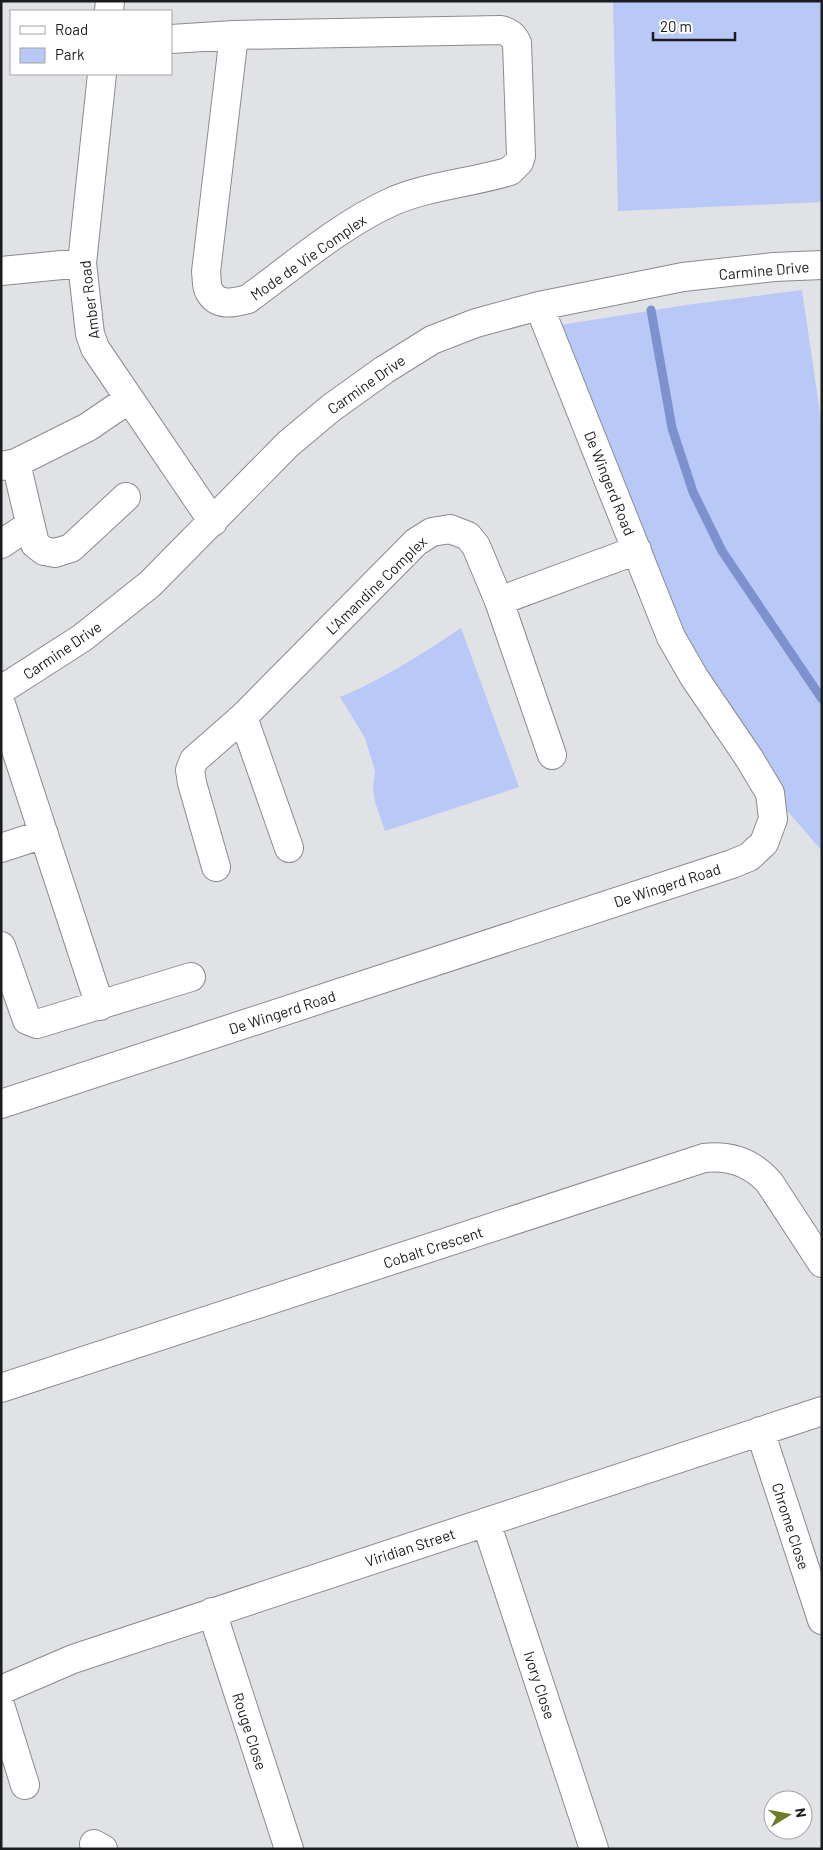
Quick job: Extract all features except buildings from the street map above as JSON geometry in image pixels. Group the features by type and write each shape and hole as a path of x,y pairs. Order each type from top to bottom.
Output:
{"street":[{"name":"Mode de Vie Complex","path":"172,39 234,35 491,30 508,32 514,36 517,43 521,156 519,162 510,171 390,202 356,221 248,300 229,304 218,300 208,291 206,272 234,35"},
{"name":"Amber Road","path":"102,75 82,263 90,334 94,348 213,522"},
{"path":"1,271 82,263"},
{"name":"Carmine Drive","path":"1,690 82,638 115,613 150,584 288,444 331,408 384,370 432,340 476,323 539,306 684,278 774,267 822,265"},
{"name":"De Wingerd Road","path":"1,1104 749,857 764,843 773,819 770,793 749,758 694,678 671,636 539,306"},
{"path":"126,497 71,548 55,553 44,551 35,544 8,464 88,427 129,399"},
{"path":"1,544 30,525"},
{"name":"L'Amandine Complex","path":"216,867 192,783 190,770 194,760 242,717 416,542 432,532 450,529 468,536 476,546 498,601 552,755"},
{"path":"498,601 637,550"},
{"path":"1,704 100,1006"},
{"path":"242,717 289,848"},
{"path":"1,848 44,834"},
{"path":"1,946 27,1020 33,1024 43,1024 191,977"},
{"name":"Cobalt Crescent","path":"1,1388 704,1158 718,1156 730,1158 752,1167 760,1173 769,1182 822,1263"},
{"name":"Viridian Street","path":"1,1690 73,1658 822,1411"},
{"name":"Chrome Close","path":"760,1431 822,1620"},
{"name":"Ivory Close","path":"486,1522 594,1849"},
{"name":"Rouge Close","path":"212,1612 289,1849"},
{"path":"1,1708 25,1785"}],"green space":[{"path":"613,1 822,1 822,202 618,211"},
{"path":"802,290 822,427 822,851 771,792 694,678 548,327 686,305"},
{"path":"461,628 519,787 385,831 375,802 373,788 375,771 365,738 340,697 417,657"}],"waterway":[{"path":"651,310 672,428 693,492 722,551 822,699"}]}
